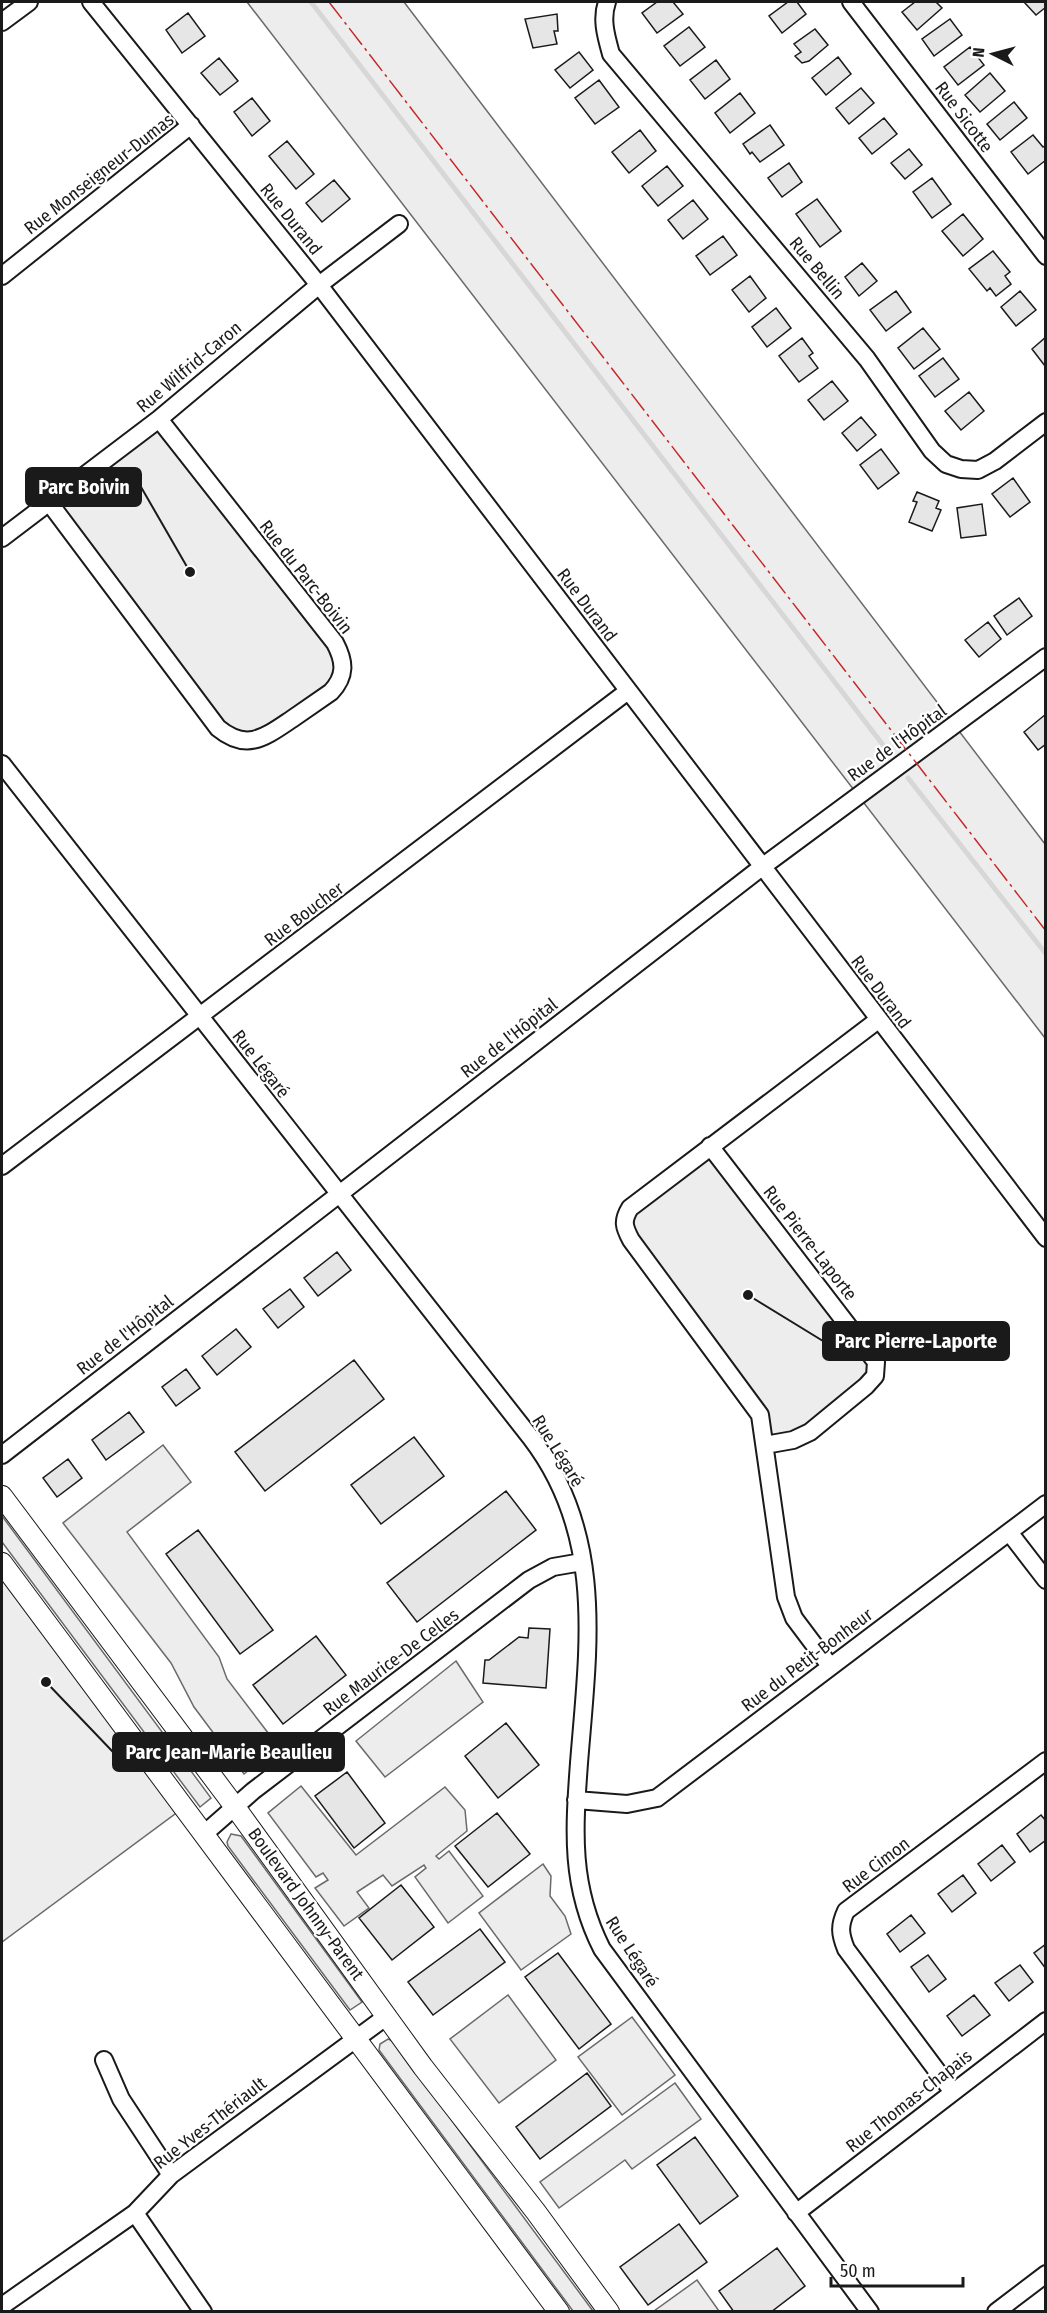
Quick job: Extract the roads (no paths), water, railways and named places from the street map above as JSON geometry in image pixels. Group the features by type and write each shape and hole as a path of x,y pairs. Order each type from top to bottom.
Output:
{"street":[{"path":"2,22 29,2"},
{"name":"Rue Durand","path":"91,2 319,285 1046,1238"},
{"name":"Rue Bellin","path":"608,2 604,10 605,31 611,54 867,359 932,451 946,464 961,469 978,470 995,461 1046,422"},
{"name":"Rue Sicotte","path":"851,2 1046,256"},
{"name":"Rue Monseigneur-Dumas","path":"2,276 192,125"},
{"name":"Rue Wilfrid-Caron","path":"2,538 159,419 319,285 399,224"},
{"name":"Rue du Parc-Boivin","path":"48,501 218,728 228,737 241,741 266,737 331,692 339,683 342,671 342,657 335,643 159,419"},
{"name":"Rue de l'Hôpital","path":"2,1455 762,867 1046,657"},
{"name":"Rue Boucher","path":"2,1166 628,691"},
{"name":"Rue Légaré","path":"2,764 535,1444 559,1484 576,1523 588,1600 588,1645 576,1800 575,1857 581,1898 589,1924 602,1949 870,2312"},
{"path":"830,1666 795,1618 786,1597 759,1415 631,1240 625,1230 624,1218 630,1208 878,1020"},
{"name":"Rue Pierre-Laporte","path":"710,1146 876,1362 876,1376 810,1432 793,1440 765,1445"},
{"name":"Boulevard Johnny-Parent","path":"2,1496 236,1807 423,2067 536,2212 609,2312"},
{"name":"Rue du Petit-Bonheur","path":"576,1800 627,1804 657,1798 1046,1504"},
{"path":"1009,1532 1046,1580"},
{"name":"Rue Maurice-De Celles","path":"204,1834 253,1791 529,1580 553,1567 582,1562"},
{"path":"2,1563 559,2312"},
{"name":"Rue Cimon","path":"952,2091 846,1949 840,1933 841,1921 846,1911 1046,1761"},
{"name":"Rue Yves-Thériault","path":"3,2301 135,2213 171,2175 387,2016"},
{"name":"Rue Thomas-Chapais","path":"796,2213 1046,2021"},
{"path":"104,2060 121,2099 171,2175"},
{"path":"135,2213 203,2312"},
{"path":"996,2312 1046,2274"}],"waterway":[{"path":"311,2 890,754"},
{"path":"908,778 1046,954"}],"place":[{"name":"Parc Boivin","path":"190,572"},
{"name":"Parc Pierre-Laporte","path":"748,1295"},
{"name":"Parc Jean-Marie Beaulieu","path":"46,1682"}]}
